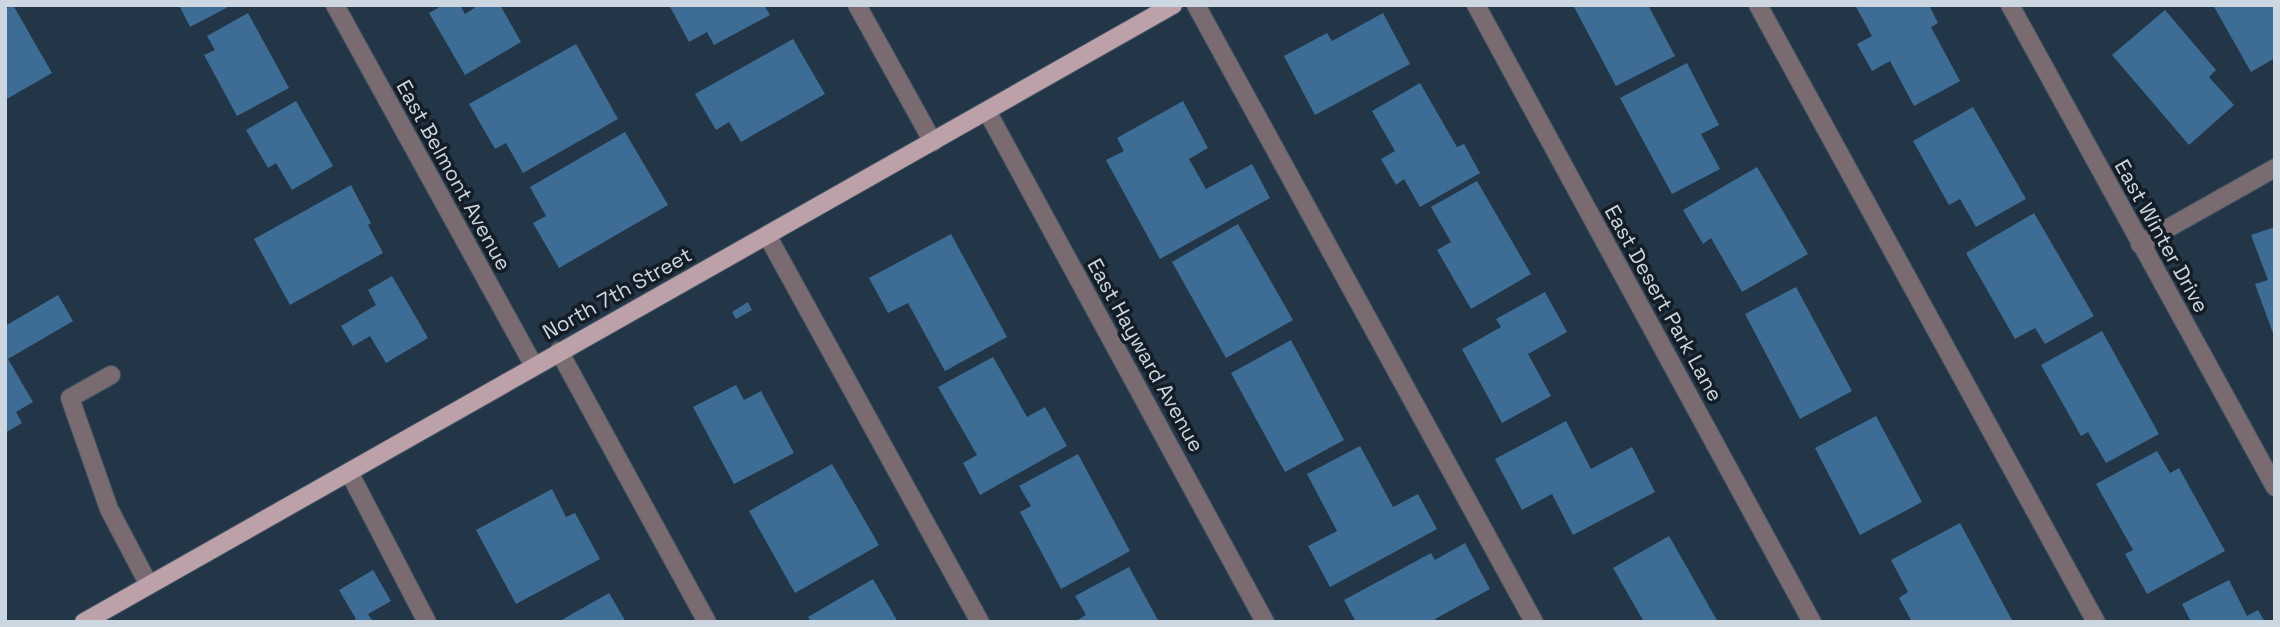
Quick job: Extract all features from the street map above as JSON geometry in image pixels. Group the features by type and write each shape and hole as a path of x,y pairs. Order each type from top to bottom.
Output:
{"main road":[{"name":"North 7th Street","path":"84,622 1173,5"}],"street":[{"name":"East Belmont Avenue","path":"335,5 534,366"},
{"path":"857,5 933,142"},
{"path":"1196,5 1534,622"},
{"name":"East Desert Park Lane","path":"1476,5 1812,622"},
{"path":"1758,5 2096,622"},
{"name":"East Winter Drive","path":"2010,5 2275,487"},
{"name":"East Hayward Avenue","path":"988,111 1265,622"},
{"path":"2140,244 2275,168"},
{"path":"767,235 980,622"},
{"path":"559,351 706,622"},
{"path":"111,375 70,398 109,509 149,585"},
{"path":"349,472 427,622"}],"building":[{"path":"13,5 52,73 5,100 5,9"},
{"path":"179,5 232,5 190,27"},
{"path":"443,5 460,5 465,14 479,5 500,5 521,42 465,75 429,13"},
{"path":"669,5 764,5 770,15 714,45 707,32 689,42"},
{"path":"1573,5 1648,5 1675,56 1616,86"},
{"path":"1855,5 1929,5 1938,23 1931,27 1960,81 1914,106 1890,61 1872,71 1857,44 1872,36"},
{"path":"2213,5 2275,5 2275,58 2251,72"},
{"path":"2165,10 2216,70 2209,77 2234,105 2189,145 2112,55"},
{"path":"248,13 289,88 237,116 204,55 215,50 207,36"},
{"path":"1383,13 1410,64 1315,115 1284,56 1327,33 1332,41"},
{"path":"793,39 825,94 741,142 729,122 716,130 695,94"},
{"path":"576,44 618,119 523,173 506,143 495,149 469,104"},
{"path":"1687,63 1719,125 1701,134 1720,169 1672,194 1620,98"},
{"path":"1420,83 1457,147 1464,144 1480,173 1420,207 1404,179 1396,185 1381,159 1395,151 1372,111"},
{"path":"296,101 333,166 292,190 276,163 268,168 246,130"},
{"path":"1183,101 1208,148 1189,159 1206,189 1252,164 1270,198 1160,259 1106,160 1124,151 1117,138"},
{"path":"1973,107 2026,199 1976,227 1960,199 1949,205 1913,141"},
{"path":"625,132 668,205 559,268 533,223 546,216 530,187"},
{"path":"1757,167 1808,254 1742,292 1711,238 1703,244 1683,210"},
{"path":"1477,181 1531,274 1471,309 1437,250 1451,242 1431,207"},
{"path":"351,185 383,253 290,305 254,239"},
{"path":"2034,213 2094,316 2045,344 2035,328 2015,339 1966,253"},
{"path":"1238,224 1293,320 1226,358 1172,262"},
{"path":"2275,227 2274,336 2255,284 2268,280 2251,235"},
{"path":"951,234 1007,337 945,371 908,303 888,313 869,278"},
{"path":"392,276 428,338 386,363 370,336 353,346 341,326 376,305 368,290"},
{"path":"1796,287 1852,391 1800,419 1745,314"},
{"path":"1545,292 1567,332 1528,354 1551,396 1502,423 1462,349 1501,327 1496,319"},
{"path":"58,295 73,321 8,359 33,402 16,412 22,423 5,433 5,326"},
{"path":"748,302 752,310 736,319 732,312"},
{"path":"2102,331 2159,434 2106,463 2088,432 2081,436 2041,365"},
{"path":"1291,340 1344,440 1285,472 1231,373"},
{"path":"993,357 1027,417 1045,407 1067,446 980,495 963,463 977,455 938,387"},
{"path":"736,385 744,400 761,391 794,453 734,484 693,407"},
{"path":"1876,416 1922,502 1860,535 1815,448"},
{"path":"1566,421 1591,469 1632,447 1655,492 1573,535 1552,494 1522,510 1495,459"},
{"path":"1360,446 1393,507 1418,494 1437,529 1330,587 1308,546 1337,531 1307,474"},
{"path":"2157,451 2170,473 2179,468 2225,551 2147,594 2125,554 2133,550 2096,484"},
{"path":"1078,454 1130,551 1061,589 1020,512 1031,506 1019,486"},
{"path":"832,464 879,545 795,593 749,511"},
{"path":"552,489 566,517 575,513 600,559 516,604 476,530"},
{"path":"1960,523 2013,622 1912,622 1899,598 1908,592 1891,560"},
{"path":"1669,536 1718,622 1644,622 1613,568"},
{"path":"1465,543 1490,589 1435,619 1436,622 1356,622 1344,600 1431,553 1435,560"},
{"path":"1129,567 1159,622 1074,622 1086,615 1075,596"},
{"path":"373,570 391,601 368,614 373,622 351,622 356,619 339,590"},
{"path":"873,579 898,622 811,622 808,617"},
{"path":"2229,580 2247,616 2258,610 2265,622 2191,622 2182,604"},
{"path":"609,593 626,622 558,622"}]}
